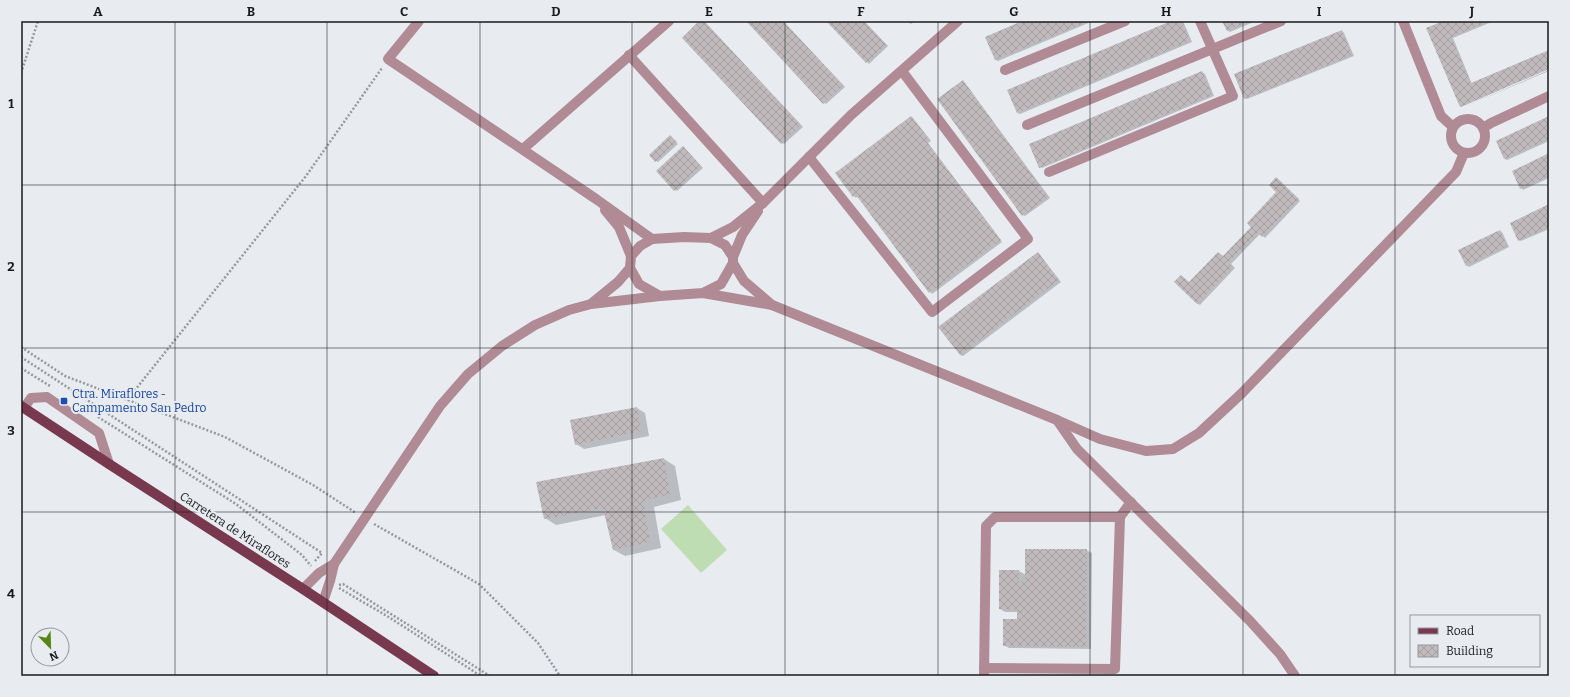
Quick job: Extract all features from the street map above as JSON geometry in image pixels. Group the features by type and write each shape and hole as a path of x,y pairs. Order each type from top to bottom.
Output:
{"main road":[{"name":"Carretera de Miraflores","path":"22,407 323,602 434,676"}],"street":[{"path":"419,21 388,59 523,149 652,239"},
{"path":"523,149 669,21"},
{"path":"711,238 733,227 763,203 851,115 958,21"},
{"path":"1005,70 1125,21"},
{"path":"1049,172 1233,96 1200,21"},
{"path":"1027,125 1280,21"},
{"path":"1403,21 1442,116 1453,127"},
{"path":"629,55 763,203"},
{"path":"809,157 932,312 1028,239 902,71"},
{"path":"1483,128 1490,123 1549,96"},
{"path":"1465,119 1472,120 1483,128 1485,134 1484,141 1482,146 1477,151 1464,153 1453,146 1451,133 1453,127 1458,122 1465,119"},
{"path":"323,602 334,564 440,406 468,374 502,346 535,325 569,310 591,304 660,296 703,293 772,305 1057,420 1100,439 1146,451 1172,449 1199,433 1242,394 1456,172 1464,153"},
{"path":"596,199 619,227 631,256 630,268 639,284 660,296"},
{"path":"703,293 721,284 733,260 742,235 763,203"},
{"path":"631,256 640,246 652,239 684,237 711,238 725,245 744,281 772,305"},
{"path":"591,304 618,282 630,268"},
{"path":"22,407 31,398 47,397 61,406 99,433 109,464"},
{"path":"1057,420 1077,449 1250,621 1280,654 1295,676"},
{"path":"1120,517 995,517 986,526 984,672 1115,668 1120,517 1131,502"},
{"path":"303,589 319,573 334,564"}],"path":[{"path":"21,73 38,21"},
{"path":"127,400 306,176 388,59"},
{"path":"21,347 65,376 225,437 313,485 364,518 479,584 538,643 560,676"},
{"path":"21,357 322,553 311,566 302,555 236,504 94,414"},
{"path":"21,368 51,386"},
{"path":"481,676 387,616 336,586 344,584 490,676"}],"green space":[{"path":"688,505 727,550 701,573 661,529"}],"building":[{"path":"699,21 704,21 801,125 781,144 682,38"},
{"path":"746,21 783,21 843,85 823,104"},
{"path":"826,21 864,21 886,45 866,63"},
{"path":"1022,21 1089,21 995,60 985,37"},
{"path":"1171,21 1182,21 1190,41 1017,113 1007,90"},
{"path":"1222,21 1251,21 1227,31"},
{"path":"1443,21 1489,21 1451,37 1471,83 1549,50 1549,69 1460,107 1426,28"},
{"path":"1342,30 1352,55 1244,99 1234,74"},
{"path":"1202,71 1212,95 1039,168 1029,144"},
{"path":"963,80 1048,197 1022,216 937,99"},
{"path":"911,116 930,140 927,142 1001,240 929,293 856,195 853,197 835,173"},
{"path":"1549,116 1549,139 1504,159 1496,141"},
{"path":"670,135 677,142 655,162 649,155"},
{"path":"683,146 701,166 674,191 656,171"},
{"path":"1549,153 1549,176 1520,189 1512,171"},
{"path":"1276,177 1299,199 1262,237 1258,233 1229,262 1233,267 1197,304 1174,282 1181,275 1189,282 1218,252 1223,256 1251,227 1247,223 1276,192 1269,185"},
{"path":"1549,204 1549,227 1518,241 1510,223"},
{"path":"1500,230 1507,246 1466,266 1458,250"},
{"path":"1038,252 1059,280 960,355 938,327"},
{"path":"637,407 641,431 575,445 570,420"},
{"path":"664,458 670,494 643,501 650,542 613,550 603,508 544,519 536,482"},
{"path":"1025,549 1087,549 1086,647 1003,646 1003,619 1017,619 1017,610 999,609 999,570 1019,570 1019,582 1025,581"}],"place":[{"name":"Ctra. Miraflores - Campamento San Pedro","path":"64,401"}]}
